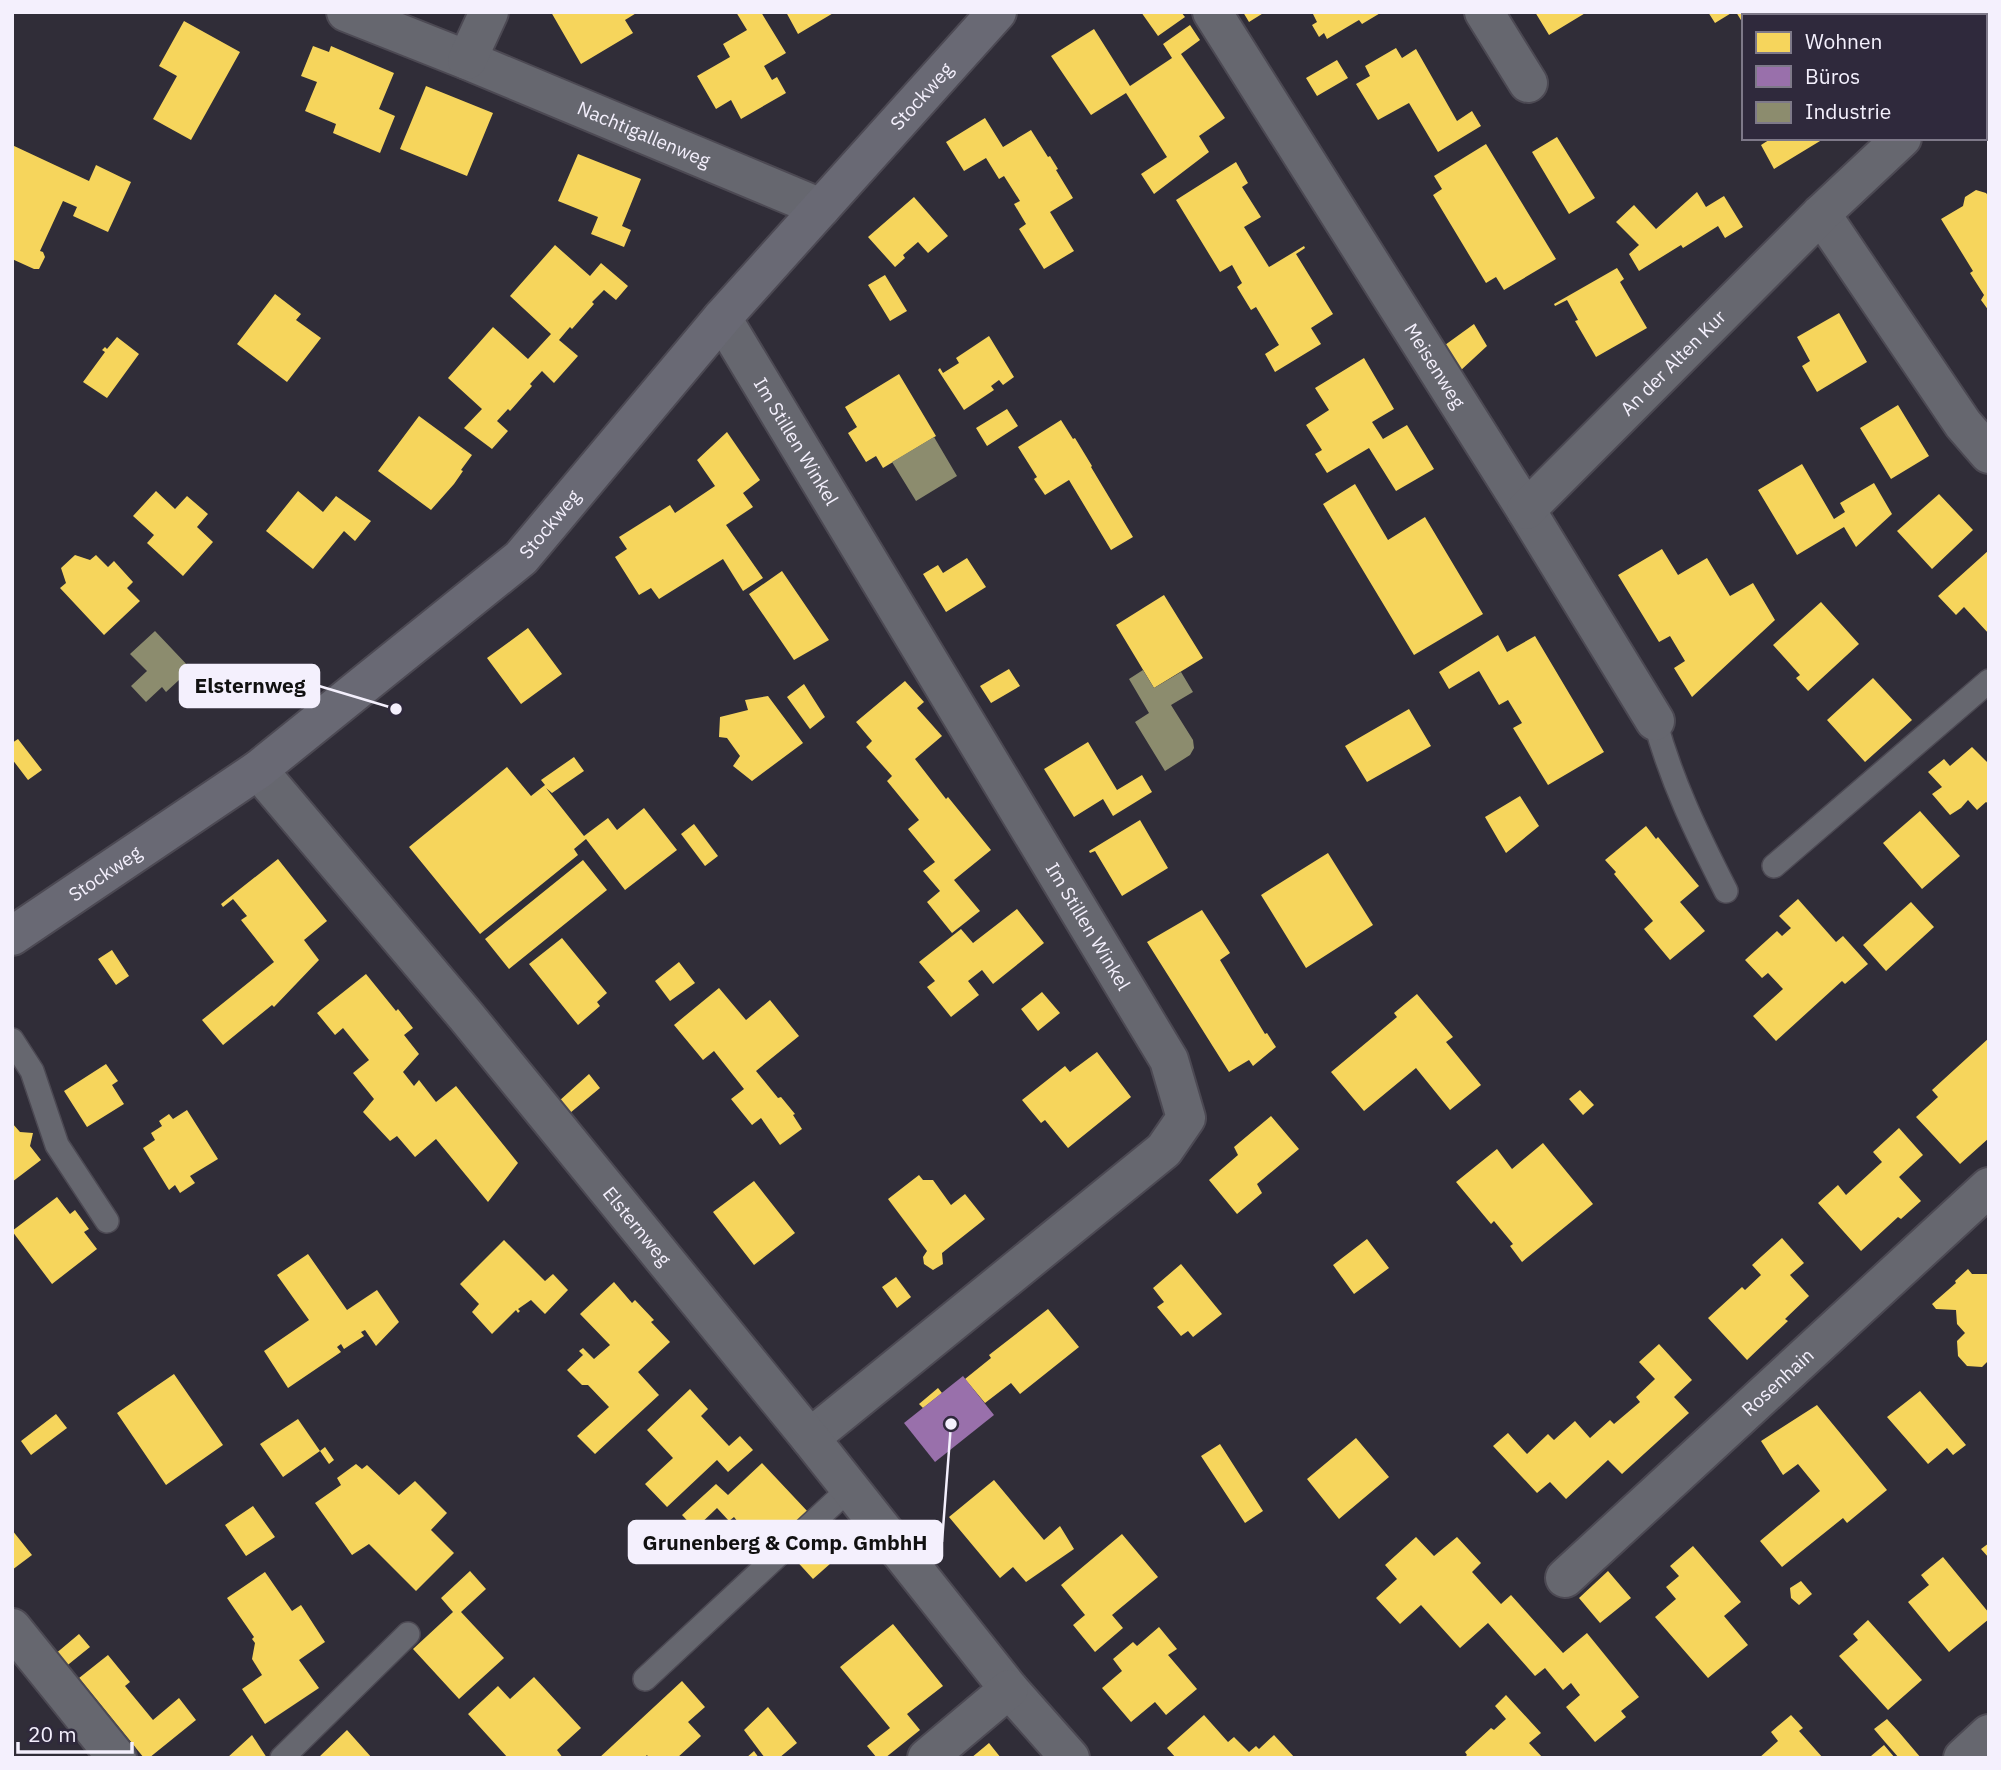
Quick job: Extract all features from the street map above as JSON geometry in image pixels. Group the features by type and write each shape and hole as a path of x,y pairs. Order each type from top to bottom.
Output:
{"street":[{"name":"Nachtigallenweg","path":"346,12 821,208"},
{"path":"467,60 489,12"},
{"name":"Stockweg","path":"12,936 258,771 521,558 722,318 997,12"},
{"name":"Meisenweg","path":"1212,12 1656,721"},
{"path":"1484,12 1528,83"},
{"name":"An der Alten Kur","path":"1526,510 1821,214 1899,140"},
{"path":"1821,214 1963,424 1989,454"},
{"name":"Im Stillen Winkel","path":"722,318 1169,1060 1186,1118 1164,1150 810,1438"},
{"name":"Elsternweg","path":"258,771 466,1016 810,1438 1009,1689 1070,1758"},
{"name":"Rosenhain","path":"1565,1578 1989,1187"},
{"path":"12,1628 117,1758"},
{"path":"927,1758 1009,1689"}],"lane":[{"path":"1774,866 1989,681"},
{"path":"1656,721 1665,758 1688,815 1726,891"},
{"path":"12,1040 32,1071 57,1145 107,1221"},
{"path":"645,1679 850,1488"},
{"path":"282,1758 408,1634"}],"building: Wohnen":[{"path":"551,12 638,12 625,20 633,33 581,64"},
{"path":"736,12 761,12 786,53 764,66 772,80 777,77 786,93 741,119 731,100 716,109 697,76 730,57 723,44 747,30"},
{"path":"786,12 835,12 798,34"},
{"path":"1141,12 1181,12 1185,17 1158,36"},
{"path":"1243,12 1265,12 1249,22"},
{"path":"1312,12 1382,12 1362,24 1359,20 1327,39 1324,33 1319,37 1312,25 1317,22"},
{"path":"1535,12 1587,12 1549,35"},
{"path":"1708,12 1733,12 1715,23"},
{"path":"1736,12 1777,14 1742,14 1742,22"},
{"path":"1972,12 1974,14 1928,14"},
{"path":"184,21 240,52 191,140 153,119 177,76 159,66"},
{"path":"1190,25 1200,40 1181,54 1225,118 1199,136 1209,152 1154,194 1141,174 1167,157 1126,93 1091,115 1051,56 1094,29 1130,86 1172,58 1163,44"},
{"path":"313,46 329,52 331,46 394,73 379,109 395,116 380,153 333,133 336,124 305,111 317,82 301,76"},
{"path":"1396,48 1402,58 1416,49 1457,121 1472,111 1481,126 1438,152 1409,103 1378,120 1356,84 1370,76 1365,66"},
{"path":"1337,60 1348,78 1317,96 1306,78"},
{"path":"426,86 493,113 467,176 400,149"},
{"path":"1987,93 1989,95 1989,143 1986,140"},
{"path":"985,118 1003,147 1031,130 1048,157 1050,156 1073,198 1050,212 1074,251 1044,269 1019,229 1026,224 1014,204 1020,201 1004,176 999,179 986,158 964,171 946,142"},
{"path":"1557,137 1595,198 1569,214 1532,152"},
{"path":"1769,140 1822,140 1774,169 1761,145"},
{"path":"1486,144 1556,259 1504,290 1496,277 1486,283 1433,195 1442,189 1434,176"},
{"path":"12,145 89,181 96,165 131,182 108,232 73,216 77,207 63,201 40,251 45,257 39,269 12,259"},
{"path":"578,154 641,179 622,226 631,230 624,247 591,234 598,217 558,201"},
{"path":"1236,162 1248,183 1242,187 1261,217 1244,227 1269,267 1304,246 1305,248 1296,254 1333,314 1311,328 1321,344 1275,372 1265,354 1279,345 1256,307 1251,310 1237,287 1242,283 1232,265 1220,272 1176,200"},
{"path":"1976,190 1989,197 1989,311 1981,300 1984,295 1970,273 1973,271 1941,219 1963,206 1965,197"},
{"path":"1697,192 1706,207 1724,196 1743,227 1725,238 1718,226 1639,271 1629,254 1639,245 1616,222 1634,205 1656,229"},
{"path":"914,197 948,236 928,253 918,242 903,255 905,258 895,267 868,237"},
{"path":"555,245 590,276 601,263 628,286 616,300 604,290 572,329 570,327 559,340 578,356 554,383 542,371 510,411 508,409 497,421 508,431 492,449 464,428 482,409 448,378 493,327 528,359 551,334 510,296"},
{"path":"1617,268 1624,279 1620,282 1647,328 1596,357 1575,321 1578,320 1567,300 1555,306 1554,304"},
{"path":"885,275 907,311 890,321 868,285"},
{"path":"275,294 301,314 296,320 321,338 287,382 237,344"},
{"path":"1839,313 1867,362 1817,392 1802,366 1810,361 1797,337"},
{"path":"1474,324 1487,346 1460,371 1445,345"},
{"path":"989,336 1014,377 1003,385 999,380 991,386 994,390 964,410 938,370 940,368 943,373 959,363 956,358"},
{"path":"117,337 139,354 107,398 83,382 105,352 102,350 105,347 107,349"},
{"path":"1364,358 1394,409 1372,422 1383,439 1407,425 1434,469 1396,491 1369,448 1327,473 1315,454 1322,450 1306,425 1329,410 1315,388"},
{"path":"899,374 936,436 883,468 876,456 866,462 848,433 857,427 845,407"},
{"path":"1898,405 1929,456 1891,479 1860,428"},
{"path":"1007,409 1018,426 987,446 976,428"},
{"path":"419,416 472,455 454,484 431,510 378,471"},
{"path":"1061,420 1073,439 1075,438 1133,537 1111,550 1069,480 1045,495 1018,447"},
{"path":"727,432 760,480 743,493 753,507 726,525 763,578 743,591 723,559 659,599 651,588 639,595 615,557 627,549 619,537 670,505 675,513 715,486 697,460"},
{"path":"1802,464 1834,519 1845,512 1840,503 1874,483 1892,514 1856,547 1844,527 1797,555 1758,490"},
{"path":"1355,484 1388,540 1425,517 1483,614 1414,655 1323,504"},
{"path":"156,491 175,509 187,496 208,514 197,527 213,542 183,576 147,543 154,535 133,516"},
{"path":"298,491 323,512 336,496 371,521 355,541 344,531 313,569 266,531"},
{"path":"1939,494 1973,530 1932,569 1897,531"},
{"path":"1662,549 1678,575 1707,558 1730,596 1753,583 1775,620 1692,697 1674,668 1685,661 1670,636 1659,642 1618,575"},
{"path":"1989,550 1989,634 1964,607 1956,615 1938,596"},
{"path":"75,555 90,560 96,555 108,567 114,561 133,582 127,588 140,601 104,635 60,588 66,583 61,568"},
{"path":"967,558 986,587 946,612 923,574 938,565 943,573"},
{"path":"782,571 829,640 794,660 749,594"},
{"path":"1164,595 1203,658 1154,688 1116,625"},
{"path":"1821,602 1859,644 1808,691 1796,678 1800,675 1773,645"},
{"path":"528,628 562,674 521,704 487,658"},
{"path":"1498,635 1507,652 1535,636 1604,752 1548,785 1513,728 1522,723 1508,700 1499,705 1479,671 1449,689 1439,672"},
{"path":"1009,669 1020,686 991,703 980,686"},
{"path":"1873,678 1912,720 1865,762 1827,720"},
{"path":"905,681 924,702 917,708 942,736 915,759 991,850 954,880 980,911 952,933 927,902 940,891 923,871 935,862 908,829 919,820 887,781 892,776 866,747 872,741 856,722"},
{"path":"804,684 825,717 810,729 787,697"},
{"path":"768,696 803,743 752,781 733,766 740,756 727,738 719,737 720,717 748,710 745,700"},
{"path":"1409,709 1431,746 1367,782 1345,746"},
{"path":"18,739 42,770 28,780 12,759 12,743"},
{"path":"1088,742 1117,790 1142,775 1152,792 1113,816 1103,799 1074,817 1044,769"},
{"path":"1972,747 1989,764 1989,804 1986,802 1977,810 1968,800 1950,815 1932,794 1942,787 1928,772 1944,759 1950,766"},
{"path":"574,757 584,771 552,793 546,788 584,836 608,818 617,830 644,808 677,850 625,890 586,839 574,849 578,855 480,934 409,847 507,767 531,796 545,785 541,780"},
{"path":"1520,796 1539,826 1506,853 1485,817"},
{"path":"1920,811 1960,856 1922,889 1883,843"},
{"path":"1140,820 1168,868 1122,896 1095,851 1089,851"},
{"path":"694,824 718,856 705,866 681,834"},
{"path":"1646,826 1699,886 1680,902 1705,931 1670,960 1644,929 1653,921 1605,860"},
{"path":"1328,853 1373,925 1306,968 1261,895"},
{"path":"278,859 327,921 304,940 319,960 274,1007 272,1005 223,1045 202,1020 274,962 241,920 247,916 233,899 223,907 221,904"},
{"path":"583,860 607,890 509,969 485,939"},
{"path":"1798,899 1836,942 1843,936 1868,964 1845,984 1842,981 1776,1041 1753,1016 1783,989 1768,973 1762,978 1745,960 1777,931 1782,936 1791,928 1779,916"},
{"path":"1911,902 1934,927 1886,971 1863,945"},
{"path":"1017,909 1044,943 993,984 982,970 968,981 979,995 951,1017 927,987 935,981 919,962 961,929 973,943"},
{"path":"1202,910 1230,953 1220,960 1265,1034 1267,1033 1276,1047 1253,1066 1249,1060 1229,1072 1147,942"},
{"path":"562,938 607,993 597,1002 600,1006 578,1025 529,964"},
{"path":"112,950 129,976 116,985 98,959"},
{"path":"679,962 695,983 670,1001 655,981"},
{"path":"366,974 413,1028 404,1035 419,1054 403,1072 414,1086 419,1080 436,1102 456,1086 518,1163 488,1202 436,1139 415,1157 397,1136 390,1141 363,1112 374,1099 353,1073 369,1060 343,1028 335,1035 317,1013"},
{"path":"719,988 746,1020 770,1000 799,1036 756,1071 795,1114 793,1115 802,1129 780,1145 761,1118 752,1125 731,1099 744,1089 714,1051 703,1060 674,1025"},
{"path":"1042,992 1060,1013 1038,1031 1021,1009"},
{"path":"1417,994 1453,1037 1446,1042 1481,1085 1450,1110 1416,1068 1364,1111 1331,1072 1397,1017 1394,1013"},
{"path":"1989,1038 1989,1138 1960,1164 1916,1117 1938,1097 1932,1090"},
{"path":"1097,1052 1131,1097 1068,1148 1045,1120 1041,1123 1022,1100 1065,1066 1070,1072"},
{"path":"106,1064 118,1081 112,1085 124,1104 87,1127 64,1091"},
{"path":"589,1074 600,1088 570,1113 559,1101"},
{"path":"1580,1090 1594,1105 1583,1115 1569,1099"},
{"path":"187,1110 218,1159 190,1176 195,1183 180,1193 175,1185 169,1190 143,1148 155,1140 151,1133 162,1126 159,1121 169,1114 173,1119"},
{"path":"1271,1116 1299,1149 1257,1184 1262,1193 1237,1214 1209,1180 1238,1155 1234,1147"},
{"path":"12,1123 20,1132 33,1133 30,1146 41,1160 12,1182"},
{"path":"1899,1128 1923,1155 1899,1177 1921,1201 1901,1219 1898,1217 1861,1251 1818,1203 1838,1185 1846,1195 1882,1162 1873,1152"},
{"path":"1543,1143 1593,1204 1522,1262 1510,1246 1513,1244 1494,1221 1491,1224 1456,1182 1497,1149 1512,1169"},
{"path":"919,1175 923,1180 933,1180 951,1205 965,1194 985,1219 942,1253 943,1264 933,1270 924,1264 923,1257 927,1251 888,1199"},
{"path":"754,1181 795,1233 754,1265 713,1212"},
{"path":"57,1197 70,1214 75,1210 89,1229 84,1232 97,1249 52,1284 12,1231"},
{"path":"1782,1238 1804,1263 1790,1275 1809,1296 1785,1319 1788,1321 1747,1360 1708,1318 1742,1287 1745,1290 1761,1275 1752,1265"},
{"path":"1367,1239 1389,1268 1354,1294 1333,1265"},
{"path":"504,1240 545,1281 553,1274 568,1290 545,1314 531,1300 518,1309 518,1313 516,1310 492,1334 472,1312 479,1304 460,1284"},
{"path":"308,1254 347,1310 377,1290 399,1322 376,1346 365,1330 361,1332 364,1336 344,1349 341,1344 337,1347 341,1352 288,1388 264,1351 309,1320 277,1275"},
{"path":"1181,1264 1222,1314 1193,1337 1188,1331 1181,1336 1157,1307 1164,1302 1153,1288"},
{"path":"1968,1269 1972,1274 1989,1274 1989,1360 1982,1367 1967,1366 1958,1356 1957,1341 1965,1333 1957,1324 1956,1310 1936,1309 1932,1304"},
{"path":"896,1277 911,1297 897,1308 882,1287"},
{"path":"614,1282 632,1303 635,1300 654,1320 651,1322 670,1342 638,1372 659,1395 595,1454 577,1436 609,1407 588,1385 582,1385 567,1370 583,1355 579,1351 583,1348 594,1359 610,1345 580,1314"},
{"path":"1048,1309 1079,1347 1020,1394 1011,1383 985,1403 965,1379 991,1358 989,1355"},
{"path":"1659,1344 1692,1380 1674,1397 1689,1413 1622,1474 1608,1460 1566,1499 1550,1482 1537,1493 1493,1446 1508,1433 1527,1454 1548,1434 1554,1440 1575,1421 1590,1438 1610,1420 1614,1424 1640,1402 1636,1397 1655,1379 1639,1362"},
{"path":"174,1374 223,1445 166,1485 117,1413"},
{"path":"938,1388 942,1393 923,1408 919,1404"},
{"path":"690,1389 708,1409 701,1416 729,1446 740,1436 753,1450 728,1472 717,1460 667,1507 645,1484 673,1458 647,1430"},
{"path":"1920,1391 1966,1445 1953,1455 1947,1448 1928,1464 1887,1417"},
{"path":"1817,1405 1887,1490 1847,1523 1843,1518 1782,1567 1760,1541 1820,1491 1798,1464 1783,1475 1761,1441"},
{"path":"56,1414 67,1428 31,1455 21,1441"},
{"path":"298,1419 320,1451 283,1477 260,1444"},
{"path":"1356,1438 1389,1477 1339,1519 1307,1479"},
{"path":"1220,1444 1263,1511 1245,1523 1201,1456"},
{"path":"325,1447 334,1460 329,1464 320,1451"},
{"path":"762,1463 809,1513 762,1556 736,1527 738,1522 734,1517 729,1521 717,1508 695,1529 682,1515 716,1484 728,1495"},
{"path":"356,1464 362,1469 367,1465 399,1495 415,1481 447,1513 431,1530 454,1553 416,1591 369,1544 352,1555 315,1503 341,1485 337,1478"},
{"path":"994,1480 1044,1540 1060,1526 1074,1549 1026,1582 1013,1567 1000,1578 949,1517"},
{"path":"253,1506 275,1537 246,1556 225,1525"},
{"path":"12,1530 32,1555 12,1570"},
{"path":"818,1531 840,1555 813,1579 792,1556"},
{"path":"1122,1534 1158,1577 1112,1615 1123,1628 1095,1652 1073,1625 1085,1615 1061,1585"},
{"path":"1416,1537 1434,1556 1457,1537 1481,1563 1472,1572 1501,1604 1511,1595 1563,1653 1587,1633 1639,1697 1621,1711 1626,1717 1595,1742 1566,1707 1580,1695 1571,1683 1563,1690 1545,1668 1535,1676 1488,1623 1460,1648 1421,1605 1400,1624 1376,1598 1397,1579 1385,1565"},
{"path":"1989,1543 1989,1558 1981,1549"},
{"path":"1693,1546 1741,1602 1724,1616 1748,1645 1708,1678 1655,1617 1676,1599 1666,1587 1679,1576 1670,1566"},
{"path":"1943,1557 1989,1613 1989,1619 1949,1652 1908,1602 1929,1585 1921,1575"},
{"path":"470,1571 486,1589 461,1612 504,1658 459,1699 413,1649 453,1612 441,1598"},
{"path":"1608,1571 1631,1598 1600,1623 1579,1598"},
{"path":"265,1572 292,1611 301,1605 325,1642 299,1660 319,1688 265,1724 242,1689 262,1675 252,1659 254,1637 227,1598"},
{"path":"1801,1581 1812,1594 1799,1605 1791,1598 1790,1588"},
{"path":"1868,1620 1922,1680 1888,1710 1839,1656 1858,1640 1853,1634"},
{"path":"893,1624 943,1686 907,1714 920,1730 885,1758 877,1758 867,1746 890,1728 840,1667"},
{"path":"1159,1627 1177,1649 1168,1655 1197,1689 1166,1715 1155,1702 1131,1722 1102,1688 1122,1671 1113,1659 1133,1642 1137,1646"},
{"path":"79,1634 90,1647 64,1668 54,1655"},
{"path":"108,1655 130,1682 125,1686 153,1720 179,1698 196,1720 149,1758 144,1758 79,1678"},
{"path":"534,1677 581,1728 557,1750 563,1758 508,1758 468,1714 498,1686 510,1699"},
{"path":"682,1681 705,1707 688,1722 701,1736 677,1758 649,1758 647,1755 644,1758 599,1758"},
{"path":"1506,1695 1541,1733 1529,1743 1543,1758 1464,1758 1467,1755 1465,1752 1491,1728 1494,1730 1506,1719 1495,1706"},
{"path":"768,1707 797,1743 779,1758 765,1758 744,1730"},
{"path":"1204,1715 1228,1742 1234,1737 1249,1752 1256,1746 1259,1749 1274,1735 1295,1758 1176,1758 1167,1748"},
{"path":"1791,1715 1803,1728 1799,1731 1823,1758 1759,1758 1778,1741 1771,1732"},
{"path":"1887,1719 1921,1758 1899,1758 1885,1742 1874,1729"},
{"path":"347,1730 372,1758 318,1758"},
{"path":"252,1735 267,1758 227,1758"},
{"path":"989,1743 1001,1758 971,1758"},
{"path":"1884,1745 1895,1758 1872,1758 1871,1756"},
{"path":"754,1751 759,1758 746,1758"}],"building: Büros":[{"path":"963,1376 994,1415 935,1462 904,1423"}],"building: Industrie":[{"path":"934,437 957,476 916,501 892,462"},
{"path":"155,631 191,669 166,692 162,687 146,702 131,686 147,671 130,654"},
{"path":"1143,670 1154,688 1181,672 1193,692 1171,705 1193,740 1194,748 1190,755 1165,771 1135,722 1149,713 1129,679"}],"place":[{"name":"Elsternweg","path":"396,709"},
{"name":"Grunenberg & Comp. GmbhH","path":"951,1424"}]}
